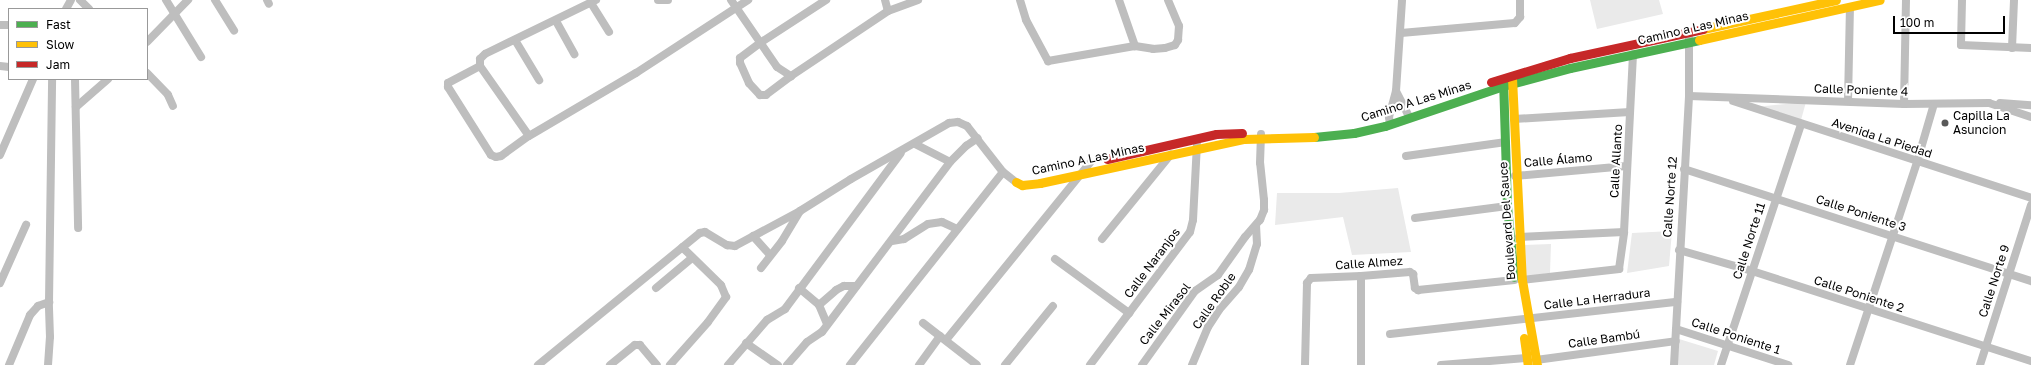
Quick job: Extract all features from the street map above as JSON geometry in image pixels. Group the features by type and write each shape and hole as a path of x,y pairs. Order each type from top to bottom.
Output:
{"street":[{"path":"80,0 88,8"},
{"path":"166,0 202,57"},
{"path":"148,41 188,0"},
{"path":"215,0 234,31"},
{"path":"658,0 668,0"},
{"path":"731,0 777,67 790,76"},
{"path":"480,66 452,80 448,85 488,152 496,157 502,156 529,136 636,73 748,0"},
{"path":"826,0 742,56 740,60 749,83 754,90 763,96 790,76 888,11 918,0"},
{"path":"885,0 888,11"},
{"path":"1020,0 1026,20 1048,61 1134,46 1165,48 1177,43 1179,26 1168,0"},
{"path":"1118,0 1134,46"},
{"path":"1389,120 1396,91 1402,0"},
{"path":"1401,33 1515,23 1520,17 1520,0"},
{"name":"Camino a Las Minas","path":"1507,81 1570,58 1836,0"},
{"name":"Camino a Las Minas","path":"1507,81 1880,0"},
{"path":"1904,104 1906,0"},
{"path":"1962,0 1961,45 2031,48"},
{"path":"2012,48 2014,0"},
{"path":"529,136 480,66 479,62 482,56 556,21 594,1 609,32"},
{"path":"1848,101 1850,7"},
{"path":"556,21 574,54"},
{"name":"Calle Norte 12","path":"1674,365 1679,250 1689,96 1689,31"},
{"path":"514,40 539,80"},
{"name":"Calle Allanto","path":"1619,269 1624,232 1633,54"},
{"path":"148,74 168,95 173,106"},
{"path":"0,155 33,80"},
{"path":"48,365 50,337 49,302 52,80"},
{"path":"75,80 78,228"},
{"path":"76,107 107,80"},
{"name":"Camino A Las Minas","path":"1040,179 1081,173 1235,140 1332,129 1389,120 1507,81"},
{"name":"Boulevard Del Sauce","path":"1507,81 1514,119 1518,280"},
{"name":"Boulevard Del Sauce","path":"1507,81 1507,206 1532,362"},
{"path":"1396,91 1407,113"},
{"name":"Calle Poniente 4","path":"1689,96 1904,104 1989,103 2031,117"},
{"name":"Avenida La Piedad","path":"1726,98 1801,124 2031,198"},
{"path":"1989,103 2031,104"},
{"path":"1850,365 1917,162 1934,104"},
{"path":"1514,119 1630,112"},
{"path":"538,365 700,233 705,232 731,246 735,246 800,212 851,179 903,151 949,123 958,122 967,126 978,138 1003,172 1016,182"},
{"name":"Calle Norte 11","path":"1721,365 1801,124"},
{"name":"Camino A Las Minas","path":"1016,182 1022,186 1090,163 1196,139 1230,133 1261,136"},
{"name":"Calle Roble","path":"1192,365 1208,327 1219,310 1240,287 1249,270 1257,244 1256,226 1264,210 1260,163 1261,136"},
{"path":"787,365 807,342 819,335 892,241 950,162 966,146 978,138"},
{"name":"Calle Naranjos","path":"1090,365 1190,232 1193,220 1198,148 1196,139"},
{"path":"1406,156 1506,142"},
{"path":"915,144 950,162"},
{"path":"728,365 767,320 785,309 799,288 903,151"},
{"path":"1102,239 1171,154"},
{"path":"919,365 1090,163"},
{"name":"Calle Álamo","path":"1515,176 1628,166"},
{"name":"Calle Poniente 3","path":"1684,169 2031,281"},
{"path":"850,365 1003,172"},
{"name":"Calle Norte 9","path":"1980,365 2031,204"},
{"path":"1415,218 1507,206"},
{"path":"761,268 800,212"},
{"path":"892,241 904,239 928,224 942,222 957,229"},
{"path":"0,283 26,225"},
{"name":"Calle Mirasol","path":"1142,365 1195,292 1218,275 1245,237 1256,226"},
{"path":"1518,237 1624,232"},
{"path":"753,236 770,256"},
{"path":"670,365 708,322 726,297 721,285 682,247"},
{"name":"Calle Poniente 2","path":"1679,250 1752,271 2031,361"},
{"path":"656,288 692,258"},
{"path":"1055,259 1129,313"},
{"name":"Calle Almez","path":"1305,365 1307,281 1311,278 1410,272 1413,274 1416,290 1619,269"},
{"path":"1360,365 1361,276"},
{"path":"819,305 836,290 844,286 856,286"},
{"path":"799,288 819,305 827,324"},
{"path":"9,365 30,315 38,306 49,302"},
{"name":"Calle La Herradura","path":"1390,334 1677,302"},
{"path":"1005,365 1053,306"},
{"path":"923,323 977,365"},
{"name":"Calle Poniente 1","path":"1676,330 1788,365"},
{"name":"Calle Bambú","path":"1441,365 1532,362 1676,341"},
{"path":"746,343 778,365"},
{"path":"610,365 631,347 640,345 657,365"}],"shaded area":[{"path":"1590,0 1659,0 1663,14 1597,29"},
{"path":"1806,102 1801,120 1755,107"},
{"path":"1398,188 1411,252 1352,255 1343,217 1275,225 1277,193 1339,193"},
{"path":"1672,231 1669,266 1627,273 1632,233"},
{"path":"1551,244 1550,273 1523,277 1524,245"},
{"path":"1679,339 1718,351 1714,365 1677,365"}],"traffic: fast":[{"path":"1314,137 1354,133 1385,126 1503,86 1570,68 1699,40"},
{"path":"1503,79 1507,206 1514,277"}],"traffic: slow":[{"path":"1703,29 1836,0"},
{"path":"1699,40 1880,0"},
{"path":"1512,78 1522,280 1537,365"},
{"path":"1016,182 1022,185 1040,183 1244,139 1314,137"},
{"path":"1524,338 1528,365"}],"traffic: jam":[{"path":"1491,82 1570,58 1703,29"},
{"path":"1107,159 1216,134 1242,133"}],"place":[{"name":"Capilla La Asuncion","path":"1945,123"}]}
